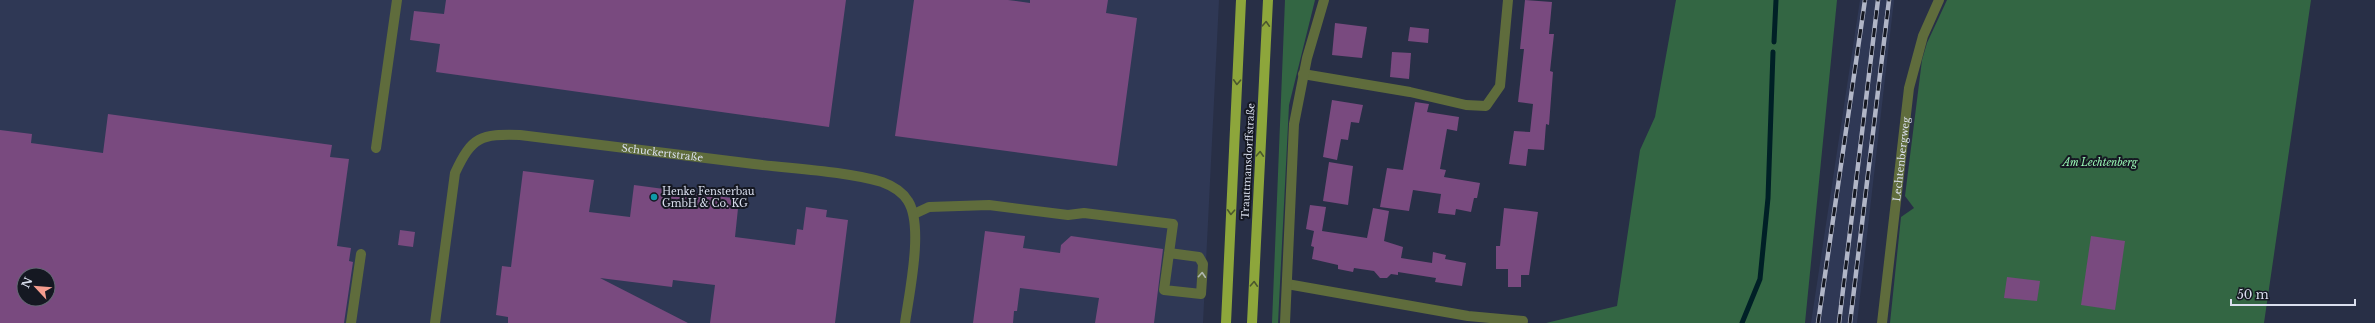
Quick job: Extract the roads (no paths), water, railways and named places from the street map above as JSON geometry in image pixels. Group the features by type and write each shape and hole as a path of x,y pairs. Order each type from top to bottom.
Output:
{"main road":[{"name":"Trauttmansdorffstraße","path":"1226,323 1241,0"},
{"name":"Trauttmansdorffstraße","path":"1252,323 1268,0"}],"street":[{"path":"376,148 397,0"},
{"path":"1285,323 1294,124 1303,74 1324,0"},
{"path":"1303,74 1410,92 1466,104 1486,106 1500,86 1508,0"},
{"name":"Lechtenbergweg","path":"1882,323 1909,88 1923,36 1939,0"},
{"name":"Schuckertstraße","path":"435,323 455,173 464,152 476,142 490,134 520,135 857,177 892,186 902,192 914,214 915,241 905,323"},
{"path":"914,214 929,207 989,205 1068,215 1084,213 1173,224 1169,253 1164,290 1201,294 1203,264 1199,257 1169,253"},
{"path":"351,323 361,254"},
{"path":"1287,284 1468,316 1522,321"}],"waterway":[{"path":"1774,42 1776,0"},
{"path":"1742,323 1760,279 1768,198 1773,52"}],"railway":[{"path":"1818,323 1865,0"},
{"path":"1839,323 1878,0"},
{"path":"1850,323 1889,0"}],"place":[{"name":"Henke Fensterbau GmbH & Co. KG","path":"654,197"}],"park label":[{"name":"Am Lechtenberg","path":"2100,162"}]}
